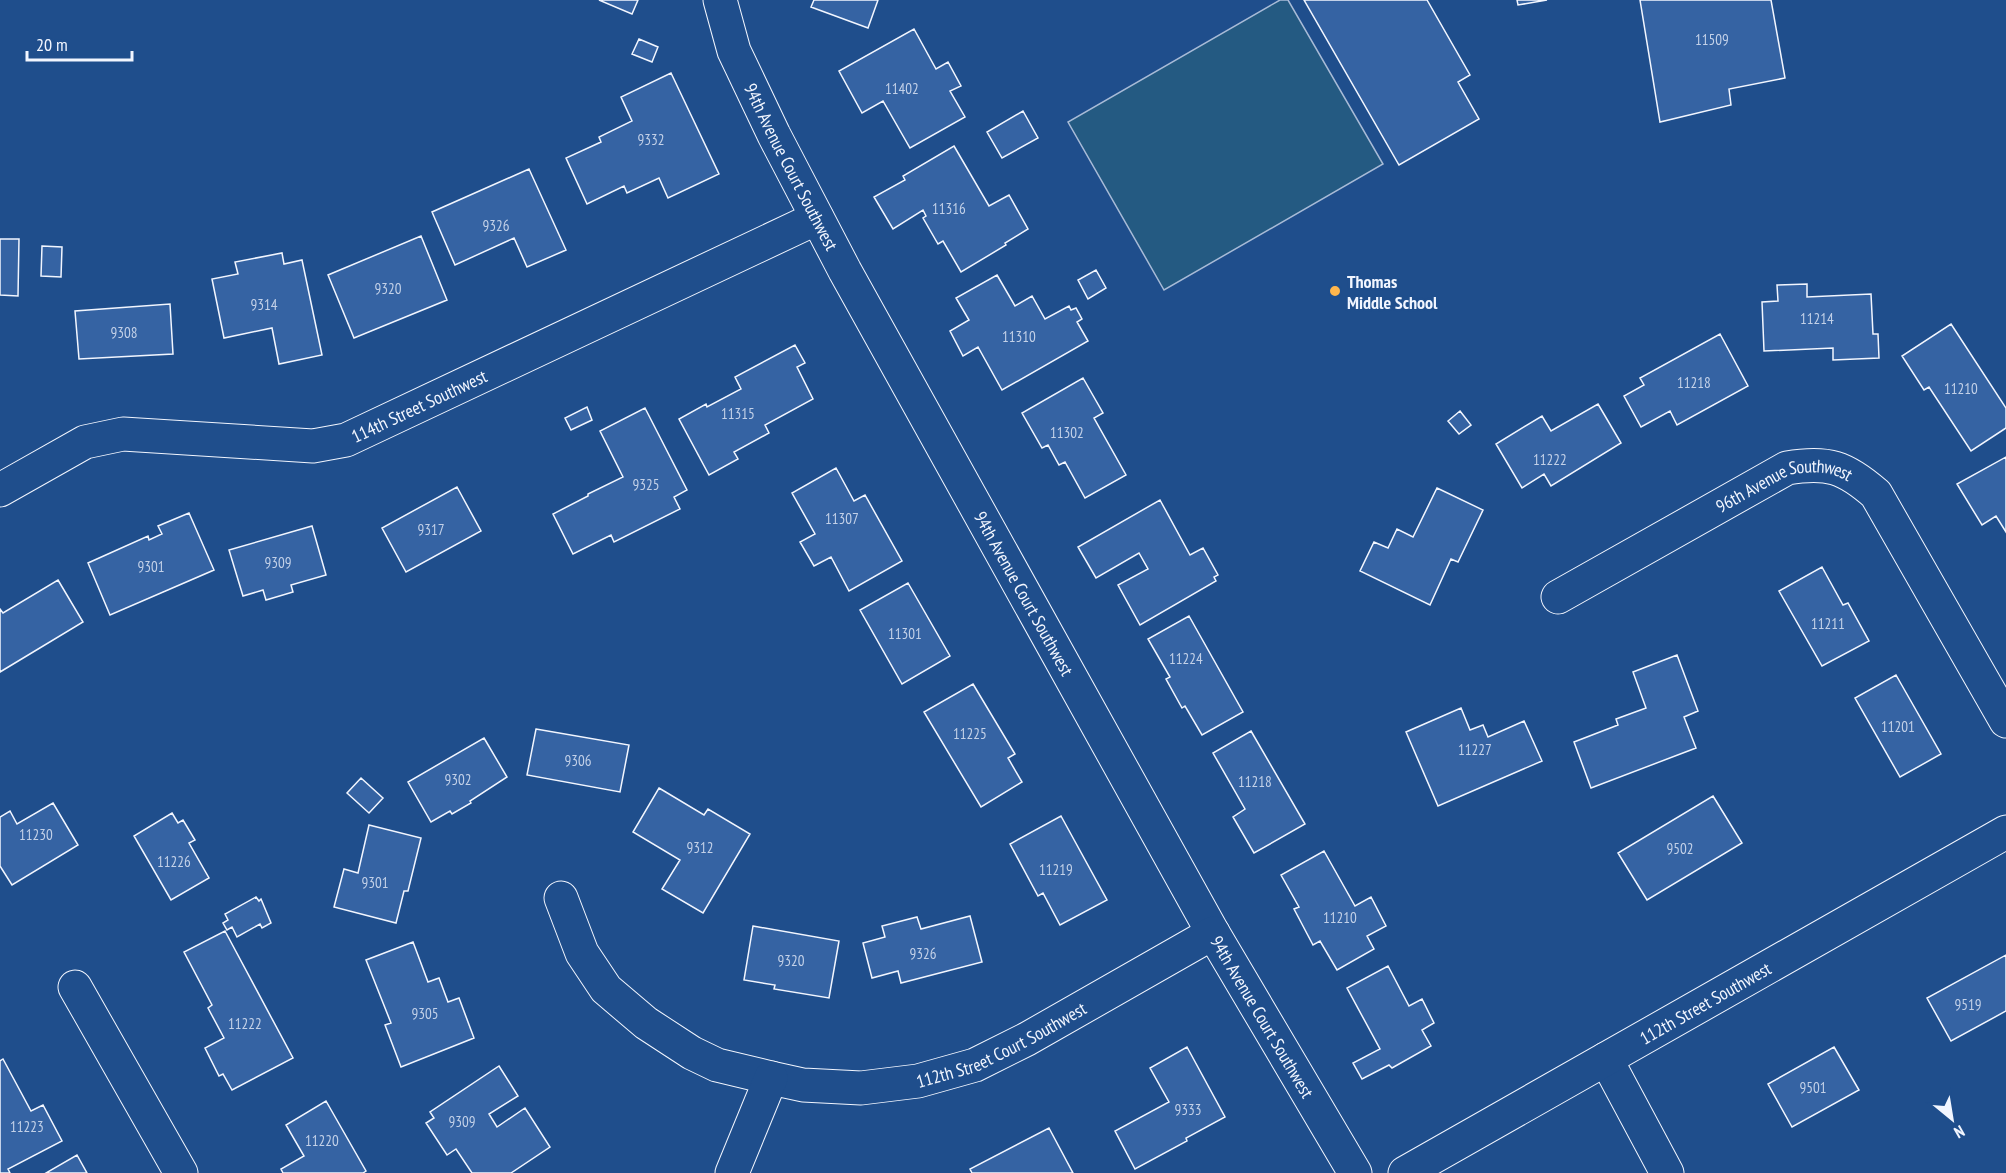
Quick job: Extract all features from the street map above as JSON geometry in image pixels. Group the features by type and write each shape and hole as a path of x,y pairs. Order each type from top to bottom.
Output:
{"street":[{"name":"94th Avenue Court Southwest","path":"720,0 734,51 774,135 850,282 1214,933 1354,1173"},
{"name":"114th Street Southwest","path":"0,490 86,442 123,434 313,446 346,440 817,218"},
{"name":"96th Avenue Southwest","path":"1558,597 1787,468 1808,465 1829,466 1855,476 1876,494 2006,721"},
{"name":"112th Street Southwest","path":"1405,1173 2006,832"},
{"name":"112th Street Court Southwest","path":"561,898 582,953 606,989 646,1023 692,1053 717,1065 771,1078 802,1084 861,1088 918,1081 975,1065 1027,1039 1214,933"},
{"path":"75,987 182,1173"},
{"path":"1606,1059 1667,1173"},
{"path":"732,1173 771,1078"}],"shaded area":[{"path":"1280,0 1288,0 1383,164 1164,290 1068,122"}],"building":[{"path":"599,0 638,0 632,14"},
{"path":"814,0 878,0 868,28 811,7"},
{"path":"1304,0 1427,0 1470,75 1458,82 1479,119 1399,165"},
{"path":"1517,0 1547,0 1518,5"},
{"path":"1640,0 1771,0 1785,78 1729,89 1731,105 1660,122"},
{"path":"914,29 936,69 948,62 961,86 950,91 965,117 910,148 883,101 862,113 839,71"},
{"path":"639,39 658,47 652,62 632,54"},
{"path":"671,73 719,174 668,198 659,178 627,193 624,186 587,204 566,158 601,142 599,137 632,121 621,97"},
{"path":"1023,111 1038,138 1002,158 987,132"},
{"path":"954,146 989,206 1009,195 1028,229 961,272 943,241 938,244 923,218 926,216 923,210 893,229 874,197 905,180 903,176"},
{"path":"529,169 566,250 527,267 514,238 455,265 432,212"},
{"path":"421,236 447,300 354,338 328,275"},
{"path":"0,239 19,239 18,296 0,295"},
{"path":"42,246 62,247 61,277 41,276"},
{"path":"282,253 284,264 302,260 322,355 279,364 272,328 224,338 212,279 238,274 235,262"},
{"path":"1096,270 1106,288 1088,299 1078,280"},
{"path":"997,275 1015,306 1032,296 1045,319 1069,306 1071,310 1076,308 1082,319 1077,322 1088,341 1002,390 978,347 963,356 950,331 969,320 956,298"},
{"path":"1807,284 1807,297 1871,294 1873,334 1878,334 1879,358 1833,360 1833,348 1764,351 1762,302 1778,301 1777,285"},
{"path":"170,304 173,354 79,359 75,311"},
{"path":"1951,324 2006,408 2006,428 1971,451 1929,387 1924,390 1902,356"},
{"path":"1720,334 1748,386 1677,425 1670,411 1641,427 1624,396 1644,385 1640,378"},
{"path":"795,345 805,363 797,367 813,399 765,425 769,433 734,452 738,459 709,475 679,419 741,389 735,377"},
{"path":"1083,378 1103,413 1094,418 1126,475 1085,498 1065,462 1059,465 1048,445 1042,448 1022,413"},
{"path":"1598,404 1621,443 1551,486 1544,474 1522,488 1496,444 1542,416 1551,431"},
{"path":"587,407 592,420 571,430 565,418"},
{"path":"645,408 687,490 674,497 680,509 614,542 611,535 573,554 553,514 623,477 600,431"},
{"path":"1460,411 1471,425 1459,434 1448,421"},
{"path":"2006,457 2006,532 1996,516 1982,525 1957,484"},
{"path":"836,468 854,501 865,495 902,561 849,591 831,557 814,566 800,542 815,534 792,493"},
{"path":"457,487 481,531 406,572 382,528"},
{"path":"1437,488 1483,510 1458,562 1451,559 1430,605 1360,571 1374,542 1388,548 1397,529 1413,537"},
{"path":"1160,500 1190,555 1203,548 1218,575 1214,577 1216,581 1140,625 1118,585 1148,569 1139,553 1096,578 1078,547"},
{"path":"189,513 214,570 110,615 88,563 148,536 149,540 162,534 158,526"},
{"path":"312,526 326,575 291,585 293,592 266,600 263,590 243,596 229,550"},
{"path":"1822,567 1843,605 1848,603 1869,641 1822,666 1779,591"},
{"path":"58,580 83,622 0,672 0,609 3,613"},
{"path":"908,583 950,656 902,684 860,610"},
{"path":"1189,616 1243,712 1202,735 1185,706 1182,708 1166,679 1170,677 1148,639"},
{"path":"1677,655 1698,711 1684,717 1696,748 1591,788 1574,742 1618,725 1616,719 1646,708 1633,672"},
{"path":"1896,675 1941,754 1900,777 1855,698"},
{"path":"973,684 1015,754 1008,758 1022,782 981,807 924,712"},
{"path":"1461,708 1470,730 1483,725 1488,737 1524,721 1542,761 1438,806 1406,732"},
{"path":"536,729 629,745 620,792 527,775"},
{"path":"1251,731 1305,824 1254,853 1233,817 1245,809 1213,753"},
{"path":"484,738 507,777 470,801 471,803 431,822 408,782"},
{"path":"361,778 383,798 369,813 347,793"},
{"path":"659,788 704,815 708,809 750,834 703,913 662,889 680,860 633,832"},
{"path":"1713,796 1742,843 1647,900 1618,853"},
{"path":"53,803 78,845 12,885 0,866 0,817 10,811 17,824"},
{"path":"172,813 178,823 183,820 195,840 189,843 209,878 171,900 134,836"},
{"path":"1061,816 1107,900 1060,925 1043,893 1038,896 1010,844"},
{"path":"369,825 421,838 408,891 404,891 396,923 334,907 344,869 358,873"},
{"path":"1324,851 1355,906 1371,897 1386,926 1367,936 1374,949 1337,970 1320,941 1313,945 1294,909 1299,907 1281,875"},
{"path":"256,897 259,901 261,899 271,923 262,928 260,924 237,937 232,927 227,930 223,923 228,920 225,914"},
{"path":"970,916 982,962 901,983 898,971 872,978 863,943 885,937 882,926 917,917 921,929"},
{"path":"753,926 839,941 829,998 774,989 775,985 744,980"},
{"path":"225,931 293,1058 232,1090 223,1074 219,1076 205,1048 224,1038 208,1008 212,1005 184,952"},
{"path":"413,942 428,982 439,978 448,1002 459,998 474,1038 401,1067 385,1025 391,1023 366,960"},
{"path":"2006,955 2006,1011 1951,1041 1927,998"},
{"path":"1388,966 1409,1006 1422,999 1434,1023 1422,1030 1431,1046 1392,1068 1389,1065 1362,1079 1353,1063 1380,1049 1347,988"},
{"path":"1187,1047 1225,1117 1135,1169 1115,1131 1169,1102 1150,1068"},
{"path":"1834,1047 1859,1090 1792,1127 1768,1084"},
{"path":"3,1059 31,1111 43,1105 62,1141 8,1169 10,1173 0,1173 0,1061"},
{"path":"499,1066 518,1096 489,1114 497,1127 525,1108 550,1147 511,1173 472,1173 456,1149 447,1155 426,1123 434,1118 430,1112"},
{"path":"326,1101 366,1171 363,1173 283,1173 281,1169 304,1156 286,1125"},
{"path":"1049,1128 1073,1173 972,1173 970,1169"},
{"path":"77,1155 87,1173 46,1173"}],"place":[{"name":"Thomas Middle School","path":"1335,291"}]}
